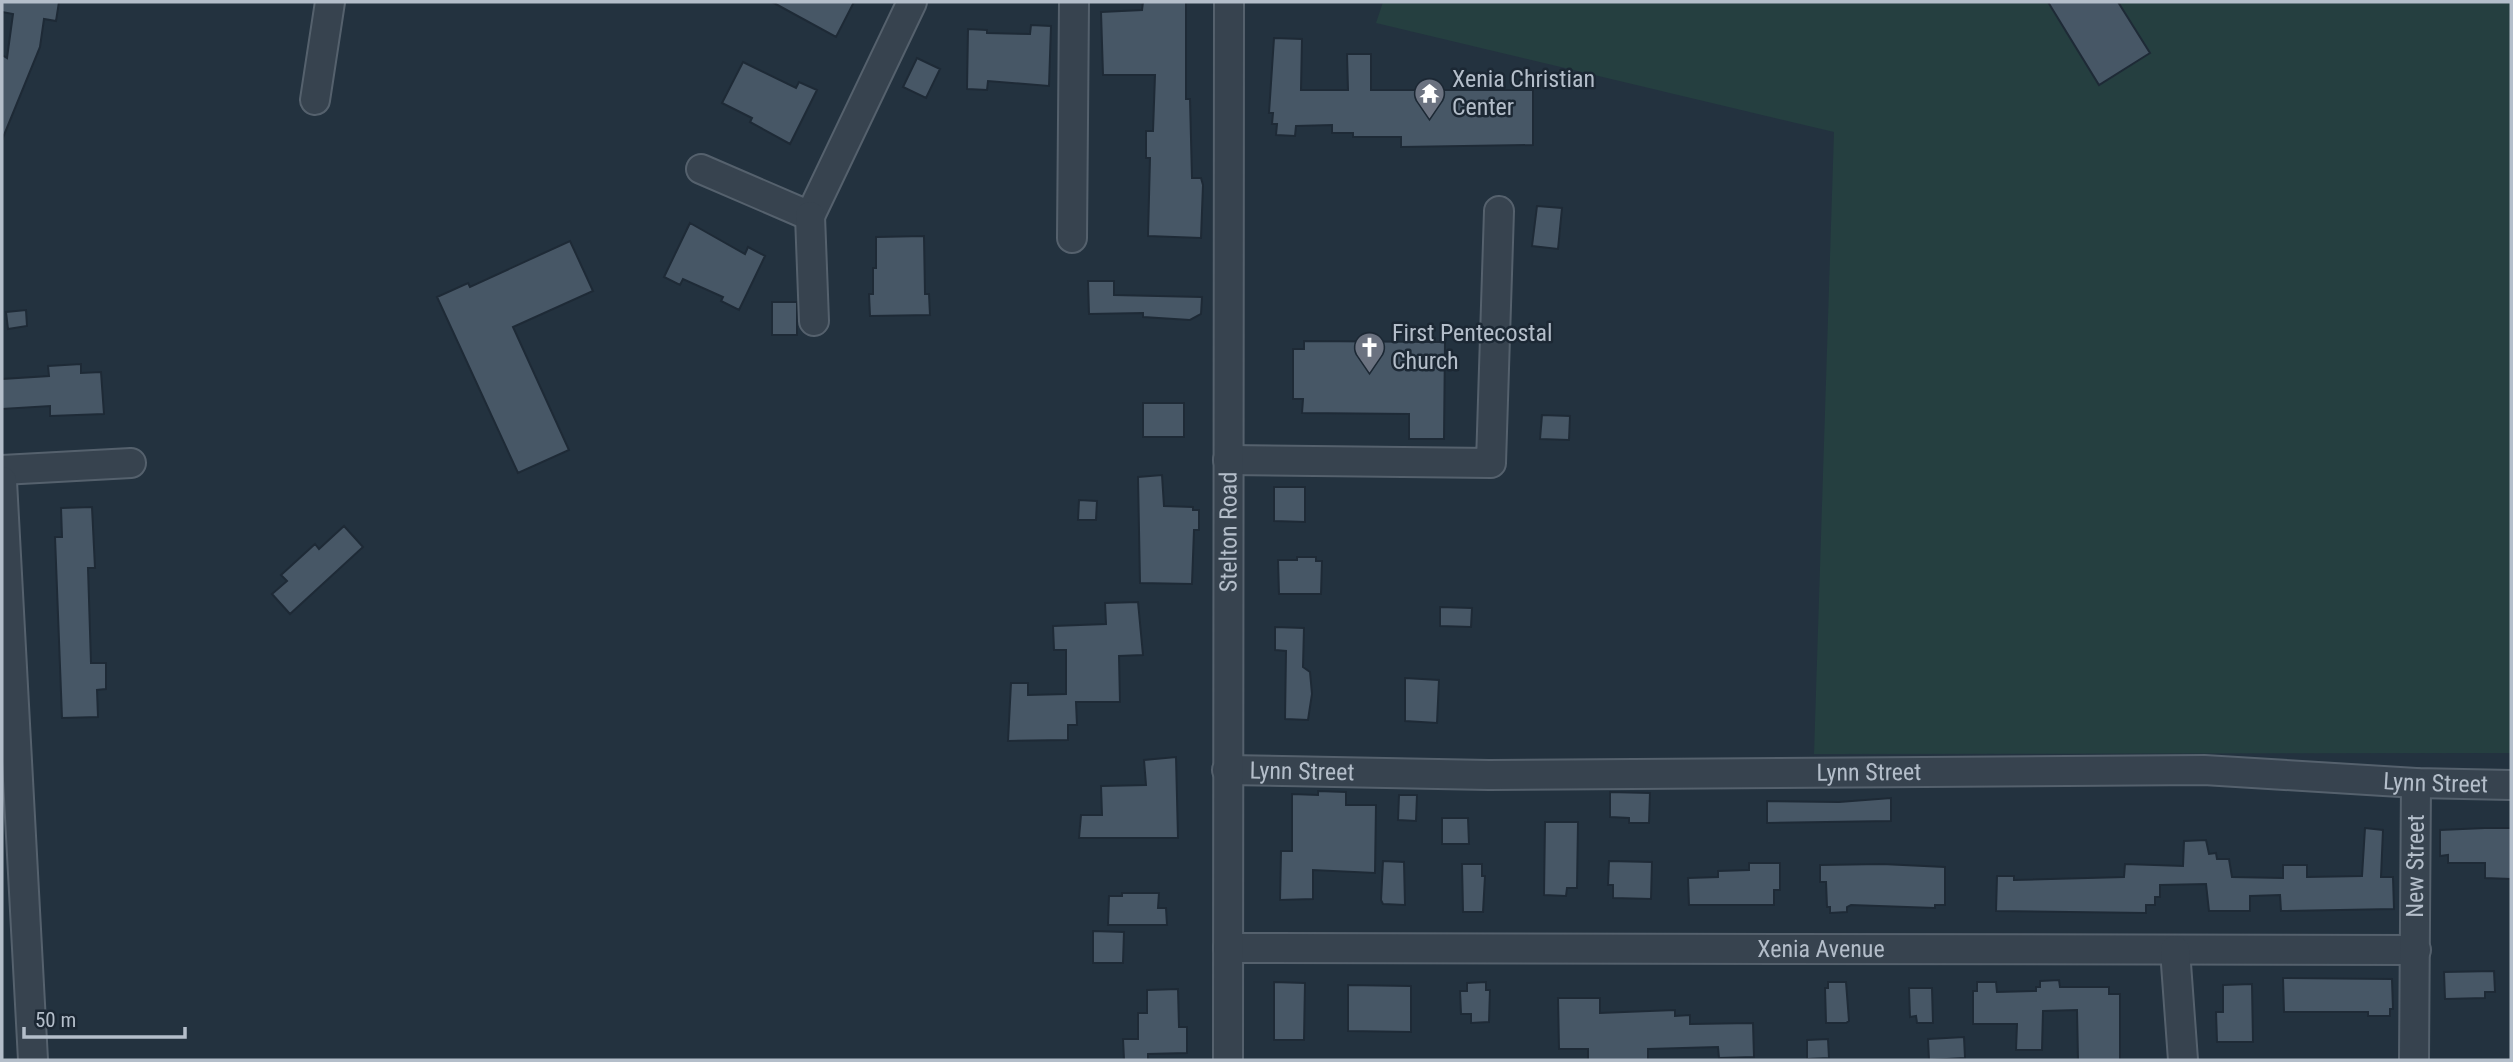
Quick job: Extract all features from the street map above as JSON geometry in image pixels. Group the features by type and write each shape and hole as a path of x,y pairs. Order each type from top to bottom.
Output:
{"street":[{"path":"315,100 330,2"},
{"path":"814,321 810,216 912,2"},
{"path":"1072,238 1074,2"},
{"name":"Stelton Road","path":"1228,1060 1230,2"},
{"path":"701,169 810,216"},
{"path":"1228,460 1491,463 1499,211"},
{"path":"2,470 131,463"},
{"path":"2,481 33,1060"},
{"name":"Lynn Street","path":"1227,770 1489,775 2204,770 2416,783 2511,785"},
{"name":"New Street","path":"2414,1060 2416,783"},
{"name":"Xenia Avenue","path":"1228,948 2416,950"},
{"path":"2175,950 2183,1060"}],"green space":[{"path":"1383,2 2511,2 2511,753 1814,754 1834,132 1376,23"}],"building":[{"path":"2,2 59,2 56,21 44,19 40,47 2,140 2,55 7,58 13,14 2,12"},
{"path":"772,2 854,2 836,37"},
{"path":"1143,2 1186,2 1186,99 1190,99 1192,178 1201,178 1203,185 1201,238 1148,236 1150,158 1146,158 1146,131 1153,131 1155,75 1103,75 1101,12 1142,10"},
{"path":"2048,2 2118,2 2150,53 2099,85"},
{"path":"1031,25 1051,26 1049,86 988,81 987,90 967,89 968,29 987,30 987,33 1030,34"},
{"name":"Xenia Christian Center","path":"1274,38 1302,39 1301,90 1348,90 1347,54 1371,54 1371,90 1533,90 1533,145 1401,147 1401,137 1353,137 1353,133 1332,133 1332,125 1296,126 1295,136 1276,135 1277,124 1272,124 1273,113 1269,113"},
{"path":"917,58 940,69 926,98 903,87"},
{"path":"743,62 796,88 799,82 817,90 790,144 750,122 752,118 722,103"},
{"path":"1537,206 1562,208 1558,249 1532,246"},
{"path":"690,223 745,254 748,247 765,256 739,310 721,301 723,297 683,279 680,285 664,277"},
{"path":"924,236 925,294 929,294 930,315 870,316 869,294 873,294 876,237"},
{"path":"570,241 593,291 513,327 569,450 518,473 437,297 468,283 470,287"},
{"path":"1088,281 1114,281 1114,295 1202,297 1201,314 1190,320 1143,317 1143,313 1089,314"},
{"path":"772,302 797,302 797,335 772,335"},
{"path":"26,310 27,326 8,329 6,312"},
{"name":"First Pentecostal Church","path":"1304,341 1445,342 1444,439 1409,439 1409,414 1302,413 1303,399 1293,399 1293,349 1304,349"},
{"path":"81,364 81,373 101,372 104,414 50,416 50,406 2,409 2,379 49,376 48,366"},
{"path":"1143,403 1184,403 1184,437 1143,437"},
{"path":"1542,415 1570,416 1569,440 1540,439"},
{"path":"1162,475 1164,506 1193,507 1193,510 1199,510 1199,530 1194,530 1192,584 1140,583 1138,477"},
{"path":"1274,487 1305,487 1305,522 1274,521"},
{"path":"1079,500 1097,501 1096,520 1078,520"},
{"path":"92,507 95,568 88,568 91,663 106,663 106,689 97,690 98,717 62,718 55,537 62,537 61,508"},
{"path":"344,526 363,547 290,614 272,594 287,581 281,575 315,544 319,549"},
{"path":"1297,557 1316,557 1316,561 1322,561 1321,594 1279,594 1278,560 1297,560"},
{"path":"1138,602 1143,655 1119,656 1120,702 1076,702 1077,725 1068,725 1068,740 1008,741 1011,683 1028,683 1028,695 1066,694 1066,650 1054,650 1053,626 1106,624 1105,603"},
{"path":"1440,607 1472,608 1471,627 1440,626"},
{"path":"1275,627 1304,628 1303,667 1310,672 1312,694 1308,720 1285,719 1286,651 1275,650"},
{"path":"1405,678 1439,680 1437,723 1405,721"},
{"path":"1176,757 1178,838 1079,838 1081,815 1102,815 1101,786 1146,785 1144,760"},
{"path":"1318,791 1346,792 1346,805 1376,805 1375,873 1313,870 1313,899 1280,900 1281,851 1292,851 1292,794 1318,795"},
{"path":"1610,792 1650,793 1649,823 1629,823 1629,818 1610,817"},
{"path":"1399,795 1417,795 1416,821 1398,820"},
{"path":"1891,798 1891,821 1767,823 1767,801 1839,802"},
{"path":"1442,818 1468,818 1469,844 1442,844"},
{"path":"1545,822 1578,822 1577,888 1567,888 1566,896 1544,895"},
{"path":"2365,828 2383,830 2381,877 2393,877 2394,909 2281,911 2280,895 2250,896 2250,911 2209,911 2206,884 2160,885 2160,897 2155,897 2155,905 2146,905 2146,913 1996,911 1997,876 2014,876 2014,880 2124,877 2125,864 2183,866 2184,841 2206,840 2209,854 2216,853 2217,859 2229,859 2232,877 2283,878 2283,865 2307,865 2307,877 2362,876"},
{"path":"2511,828 2511,879 2485,878 2485,863 2448,863 2448,855 2440,856 2440,830"},
{"path":"1383,861 1404,862 1405,905 1383,904 1381,900"},
{"path":"1609,861 1652,862 1651,899 1613,898 1613,885 1608,885"},
{"path":"1749,863 1780,863 1780,890 1774,890 1774,905 1689,905 1688,878 1718,877 1718,871 1749,870"},
{"path":"1462,864 1482,864 1482,876 1485,876 1483,912 1463,912"},
{"path":"1820,865 1945,867 1945,905 1935,905 1935,908 1851,905 1847,907 1847,912 1830,913 1830,907 1827,907 1826,882 1820,882"},
{"path":"1122,893 1159,893 1158,908 1166,908 1167,925 1108,925 1109,896 1122,896"},
{"path":"1093,931 1124,932 1123,963 1093,963"},
{"path":"2494,971 2495,992 2485,992 2485,998 2445,999 2444,972"},
{"path":"2283,978 2392,979 2393,1009 2390,1009 2390,1016 2368,1016 2368,1012 2284,1012"},
{"path":"2059,980 2060,987 2109,987 2109,994 2120,994 2120,1060 2078,1060 2077,1010 2043,1011 2042,1050 2016,1050 2017,1024 1973,1024 1973,991 1977,991 1977,982 1996,982 1997,992 2036,991 2036,987 2040,987 2040,981"},
{"path":"1274,982 1305,983 1304,1040 1274,1040"},
{"path":"1486,982 1486,990 1490,990 1489,1022 1471,1023 1471,1014 1461,1014 1460,991 1467,991 1467,983"},
{"path":"1828,982 1846,982 1849,1021 1846,1023 1826,1023 1825,988 1828,988"},
{"path":"2252,984 2253,1042 2217,1042 2216,1012 2223,1012 2223,985"},
{"path":"1348,985 1411,986 1411,1032 1348,1031"},
{"path":"1909,988 1932,988 1933,1023 1917,1023 1916,1016 1910,1017"},
{"path":"1178,989 1179,1027 1187,1027 1187,1053 1148,1054 1148,1060 1124,1060 1123,1039 1138,1039 1138,1013 1147,1013 1147,990"},
{"path":"1558,998 1600,998 1600,1013 1675,1010 1675,1016 1690,1015 1690,1024 1753,1023 1754,1057 1719,1058 1718,1047 1648,1049 1648,1060 1588,1060 1588,1049 1559,1049"},
{"path":"1964,1037 1965,1058 1929,1060 1928,1039"},
{"path":"1828,1039 1829,1058 1807,1059 1807,1040"}],"place":[{"name":"Xenia Christian Center","path":"1429,120"},
{"name":"First Pentecostal Church","path":"1369,374"}]}
